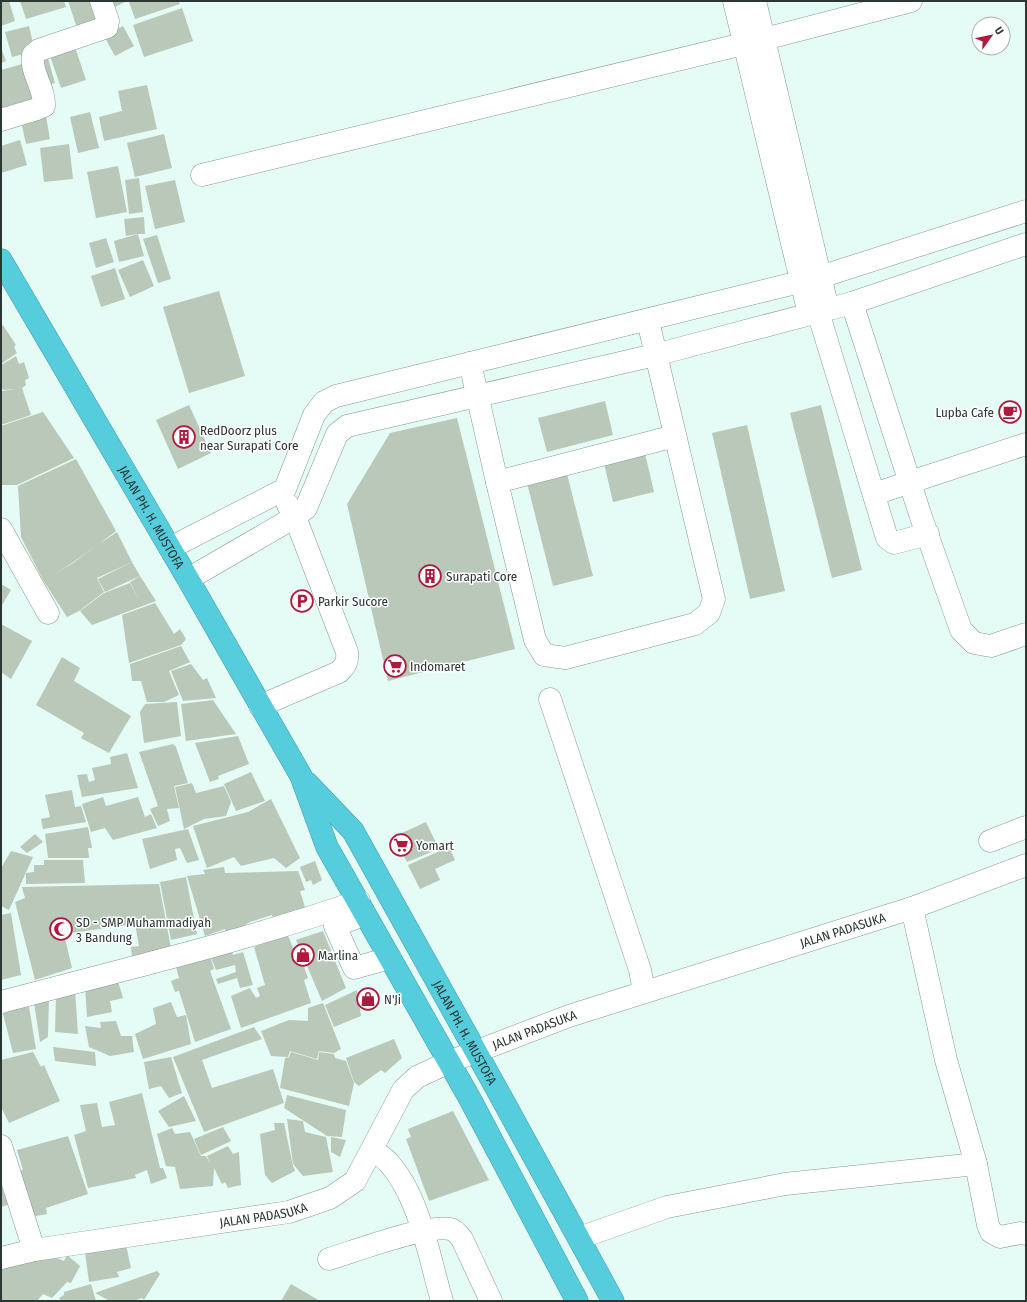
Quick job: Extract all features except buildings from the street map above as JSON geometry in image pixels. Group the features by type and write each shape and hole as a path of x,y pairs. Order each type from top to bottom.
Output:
{"highway":[{"name":"JALAN PH. H. MUSTOFA","path":"4,273 170,548 301,776 327,846 449,1062 577,1301"},
{"name":"JALAN PH. H. MUSTOFA","path":"301,776 353,831 613,1301"}],"street":[{"path":"1,120 44,106 43,92 33,63 32,55 39,50 107,27 108,21 101,1"},
{"path":"734,1 755,41"},
{"path":"755,1 755,41 810,280 818,312 887,538 894,543 928,534"},
{"path":"202,175 755,41 911,1"},
{"path":"170,548 281,492 285,488 314,415 324,402 336,396 810,280 1026,211"},
{"path":"188,579 295,517 306,508 337,434 347,426 478,397 655,354 852,303 1026,244"},
{"path":"852,303 910,482 961,630 974,642 991,646 1026,634"},
{"path":"470,364 496,482 536,640 544,655 565,658 695,624 709,614 714,599 648,320"},
{"path":"496,482 675,436"},
{"path":"874,494 1026,444"},
{"path":"260,706 339,672 346,666 348,659 347,652 295,517 281,492"},
{"path":"1,529 48,613"},
{"path":"550,699 640,970 644,991"},
{"path":"990,841 1026,827"},
{"name":"JALAN PADASUKA","path":"1,1258 34,1250 289,1212 330,1198 355,1182 403,1090 417,1077 449,1062 569,1016 644,991 912,908 1026,865"},
{"path":"362,907 335,926 354,968 390,958"},
{"path":"1,1002 242,938 318,915 362,907"},
{"path":"912,908 946,1060 976,1164 988,1225 991,1232 1000,1237 1020,1233 1026,1234"},
{"path":"1,1146 34,1250"},
{"path":"372,1150 388,1162 402,1180 408,1192 422,1231 442,1301"},
{"path":"579,1238 667,1207 785,1184 976,1164"},
{"path":"329,1259 422,1231 450,1229 457,1232 491,1301"}],"place":[{"name":"Lupba Cafe","path":"1010,412"},
{"name":"RedDoorz plus near Surapati Core","path":"184,437"},
{"name":"Surapati Core","path":"430,576"},
{"name":"Parkir Sucore","path":"302,601"},
{"name":"Indomaret","path":"395,666"},
{"name":"Yomart","path":"401,845"},
{"name":"SD - SMP Muhammadiyah 3 Bandung","path":"61,929"},
{"name":"Marlina","path":"303,955"},
{"name":"N'Ji","path":"368,999"}]}
